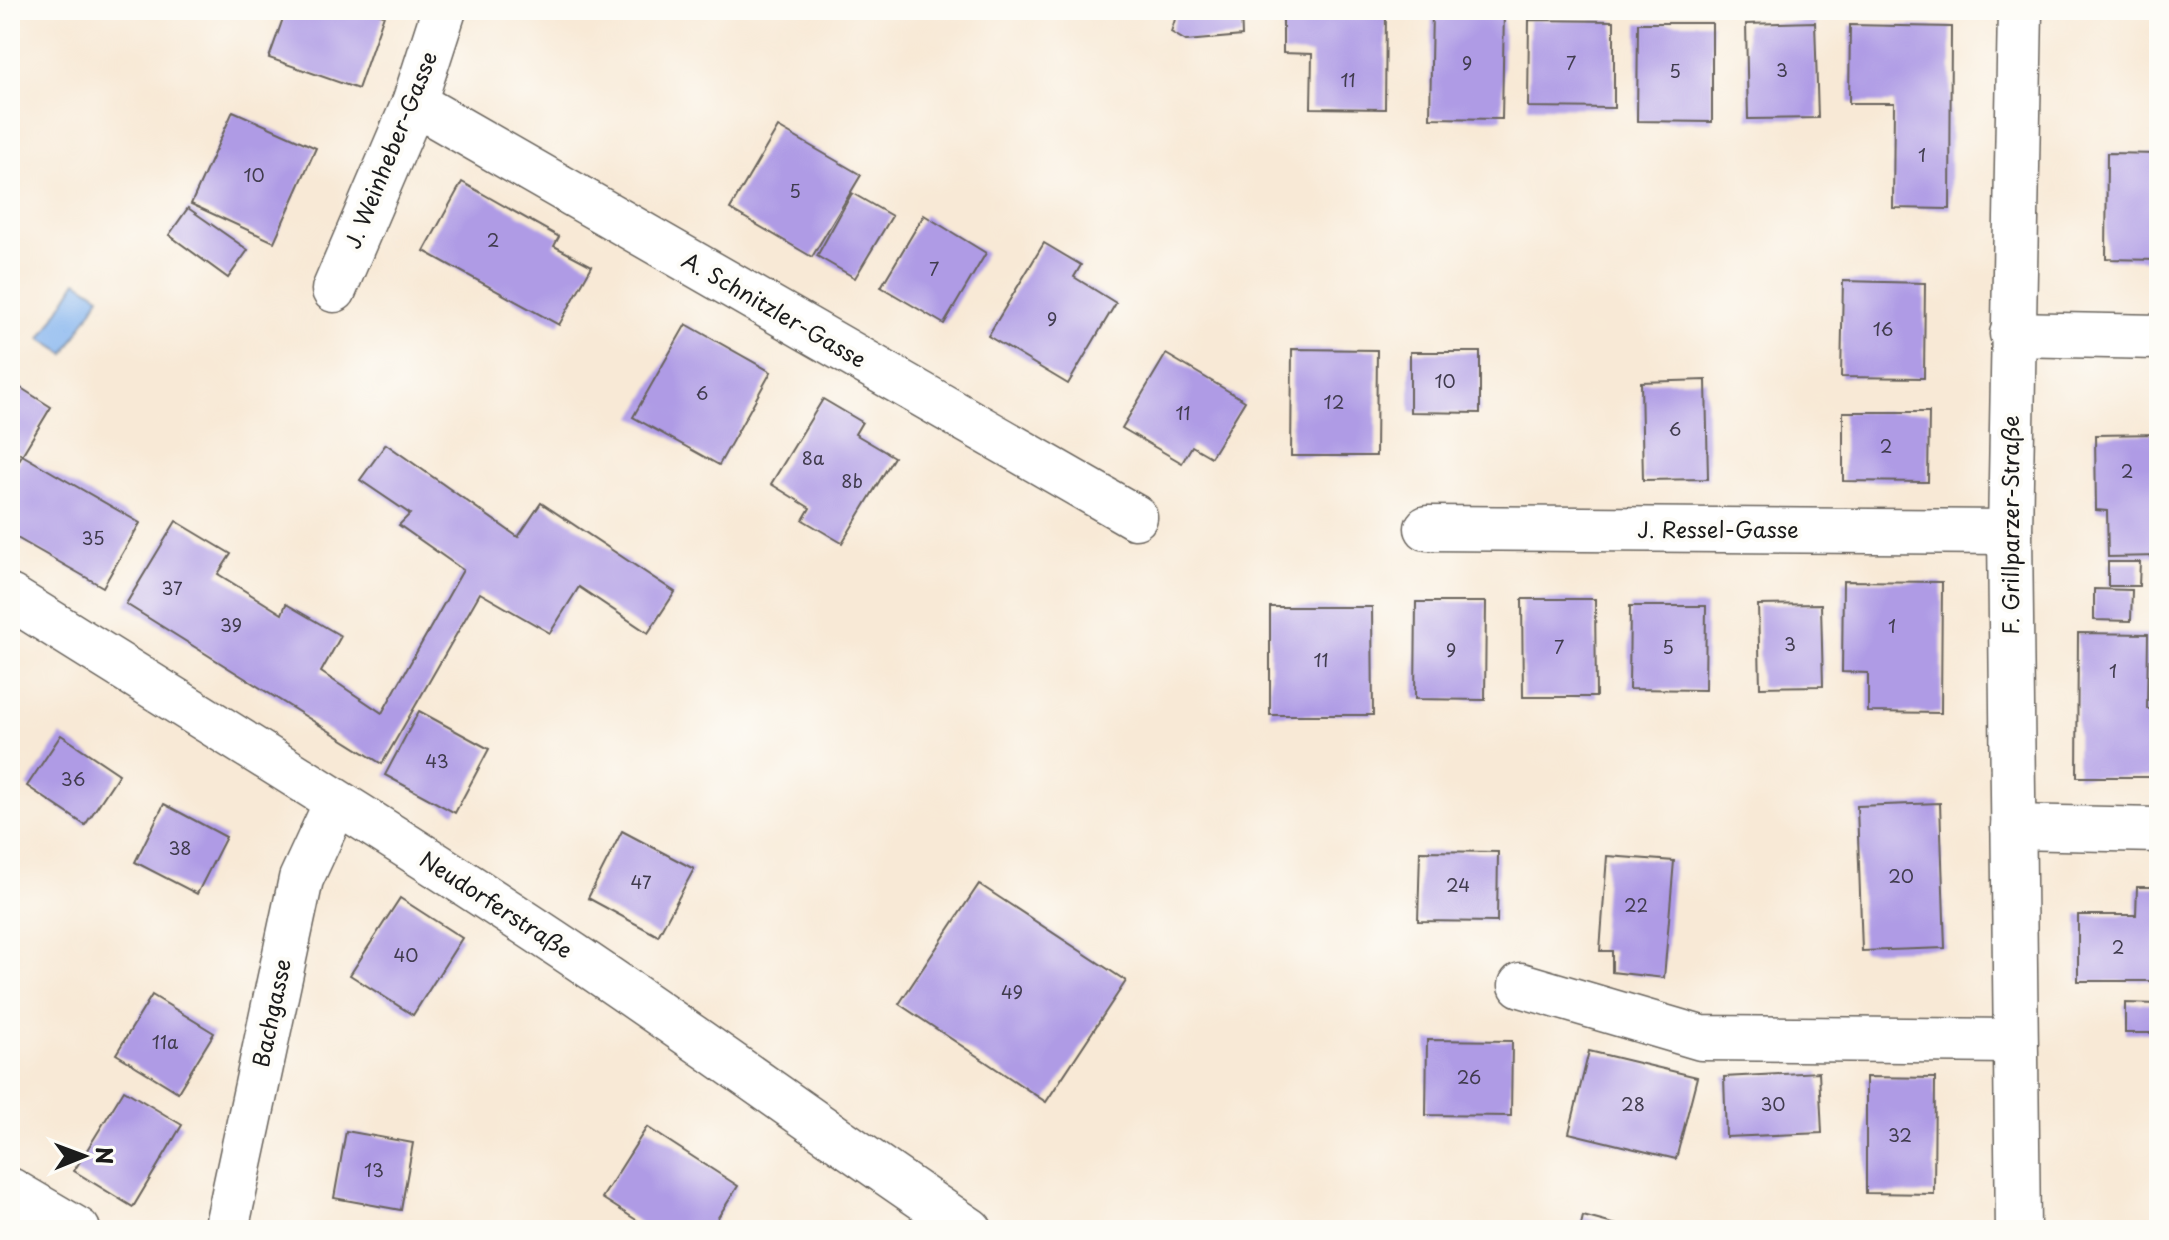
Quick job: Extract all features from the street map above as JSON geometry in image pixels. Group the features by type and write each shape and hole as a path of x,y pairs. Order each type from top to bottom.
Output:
{"street":[{"name":"J. Weinheber-Gasse","path":"334,290 414,103 444,10"},
{"name":"F. Grillparzer-Straße","path":"2018,1230 2010,532 2020,10"},
{"name":"A. Schnitzler-Gasse","path":"414,103 1135,517"},
{"path":"2012,334 2159,337"},
{"name":"J. Ressel-Gasse","path":"1427,528 2010,532"},
{"name":"Neudorferstraße","path":"10,597 571,953 970,1230"},
{"name":"Bachgasse","path":"226,1230 301,879 336,803"},
{"path":"2013,827 2159,830"},
{"path":"1521,985 1701,1038 2015,1041"},
{"path":"10,1190 78,1230"}],"water":[{"path":"77,281 100,296 65,354 41,339"}],"building":[{"path":"286,10 369,10 384,15 358,89 269,58"},
{"path":"1178,10 1241,10 1242,36 1186,41 1171,32"},
{"path":"1283,10 1386,10 1385,109 1311,108 1312,54 1283,53"},
{"path":"1432,10 1504,10 1502,119 1430,118"},
{"path":"1529,20 1614,21 1614,108 1528,107"},
{"path":"1815,22 1818,118 1748,119 1746,24"},
{"path":"1638,23 1712,23 1712,122 1637,121"},
{"path":"1850,25 1951,27 1950,209 1893,208 1894,103 1849,103"},
{"path":"233,111 316,148 274,242 191,204"},
{"path":"778,127 861,175 812,257 730,209"},
{"path":"2107,153 2159,154 2159,260 2106,259"},
{"path":"462,182 559,237 554,246 592,266 559,325 424,251"},
{"path":"852,193 892,216 855,278 817,256"},
{"path":"188,208 248,250 228,278 169,235"},
{"path":"924,215 986,253 944,324 881,287"},
{"path":"1044,243 1081,265 1074,277 1116,303 1068,384 988,336"},
{"path":"1843,281 1925,283 1924,378 1841,377"},
{"path":"686,324 771,372 719,465 633,417"},
{"path":"1292,349 1377,350 1376,456 1291,456"},
{"path":"1410,352 1480,352 1480,413 1410,412"},
{"path":"1166,354 1245,401 1211,457 1192,446 1182,463 1122,428"},
{"path":"1706,380 1708,479 1643,480 1641,382"},
{"path":"10,381 51,407 22,455 10,447"},
{"path":"823,399 862,422 855,434 894,457 842,543 803,520 810,508 771,484"},
{"path":"1843,412 1929,412 1928,482 1843,481"},
{"path":"2159,434 2159,556 2108,557 2107,511 2096,510 2095,435"},
{"path":"386,444 518,537 541,503 675,592 648,633 579,587 550,633 480,593 382,764 126,604 176,521 231,554 218,574 282,614 286,604 341,636 321,672 382,713 463,570 399,525 410,514 360,480"},
{"path":"22,455 140,523 103,587 10,534 10,476"},
{"path":"2108,562 2140,562 2139,586 2108,586"},
{"path":"1843,581 1942,582 1941,713 1868,712 1868,673 1842,672"},
{"path":"2094,589 2132,590 2131,621 2094,620"},
{"path":"1522,599 1595,599 1596,697 1523,697"},
{"path":"1416,602 1486,602 1485,700 1415,699"},
{"path":"1821,604 1823,686 1760,687 1758,605"},
{"path":"1630,606 1706,606 1705,690 1629,689"},
{"path":"1270,607 1372,607 1373,715 1270,715"},
{"path":"2078,633 2148,634 2147,709 2159,709 2159,777 2077,777"},
{"path":"419,711 489,749 455,813 385,775"},
{"path":"61,735 119,774 85,825 27,786"},
{"path":"1940,803 1945,948 1862,951 1857,806"},
{"path":"164,804 226,837 197,894 135,862"},
{"path":"622,831 694,869 658,936 588,898"},
{"path":"1420,851 1498,852 1497,922 1418,921"},
{"path":"1607,856 1674,861 1664,978 1612,972 1612,951 1600,951"},
{"path":"979,884 1126,981 1046,1102 899,1004"},
{"path":"2137,887 2159,887 2159,981 2078,981 2078,915 2136,915"},
{"path":"400,898 462,938 413,1015 350,975"},
{"path":"152,995 214,1033 178,1092 116,1054"},
{"path":"2125,1003 2159,1004 2159,1033 2125,1033"},
{"path":"1427,1040 1512,1041 1511,1116 1426,1115"},
{"path":"1589,1051 1697,1077 1676,1159 1569,1133"},
{"path":"1819,1072 1822,1133 1726,1137 1724,1077"},
{"path":"1866,1077 1935,1078 1934,1194 1866,1193"},
{"path":"124,1090 182,1125 133,1207 74,1171"},
{"path":"647,1127 738,1186 710,1230 652,1230 602,1198"},
{"path":"346,1131 413,1143 401,1210 334,1198"},
{"path":"1583,1216 1632,1229 1632,1230 1580,1230"}]}
